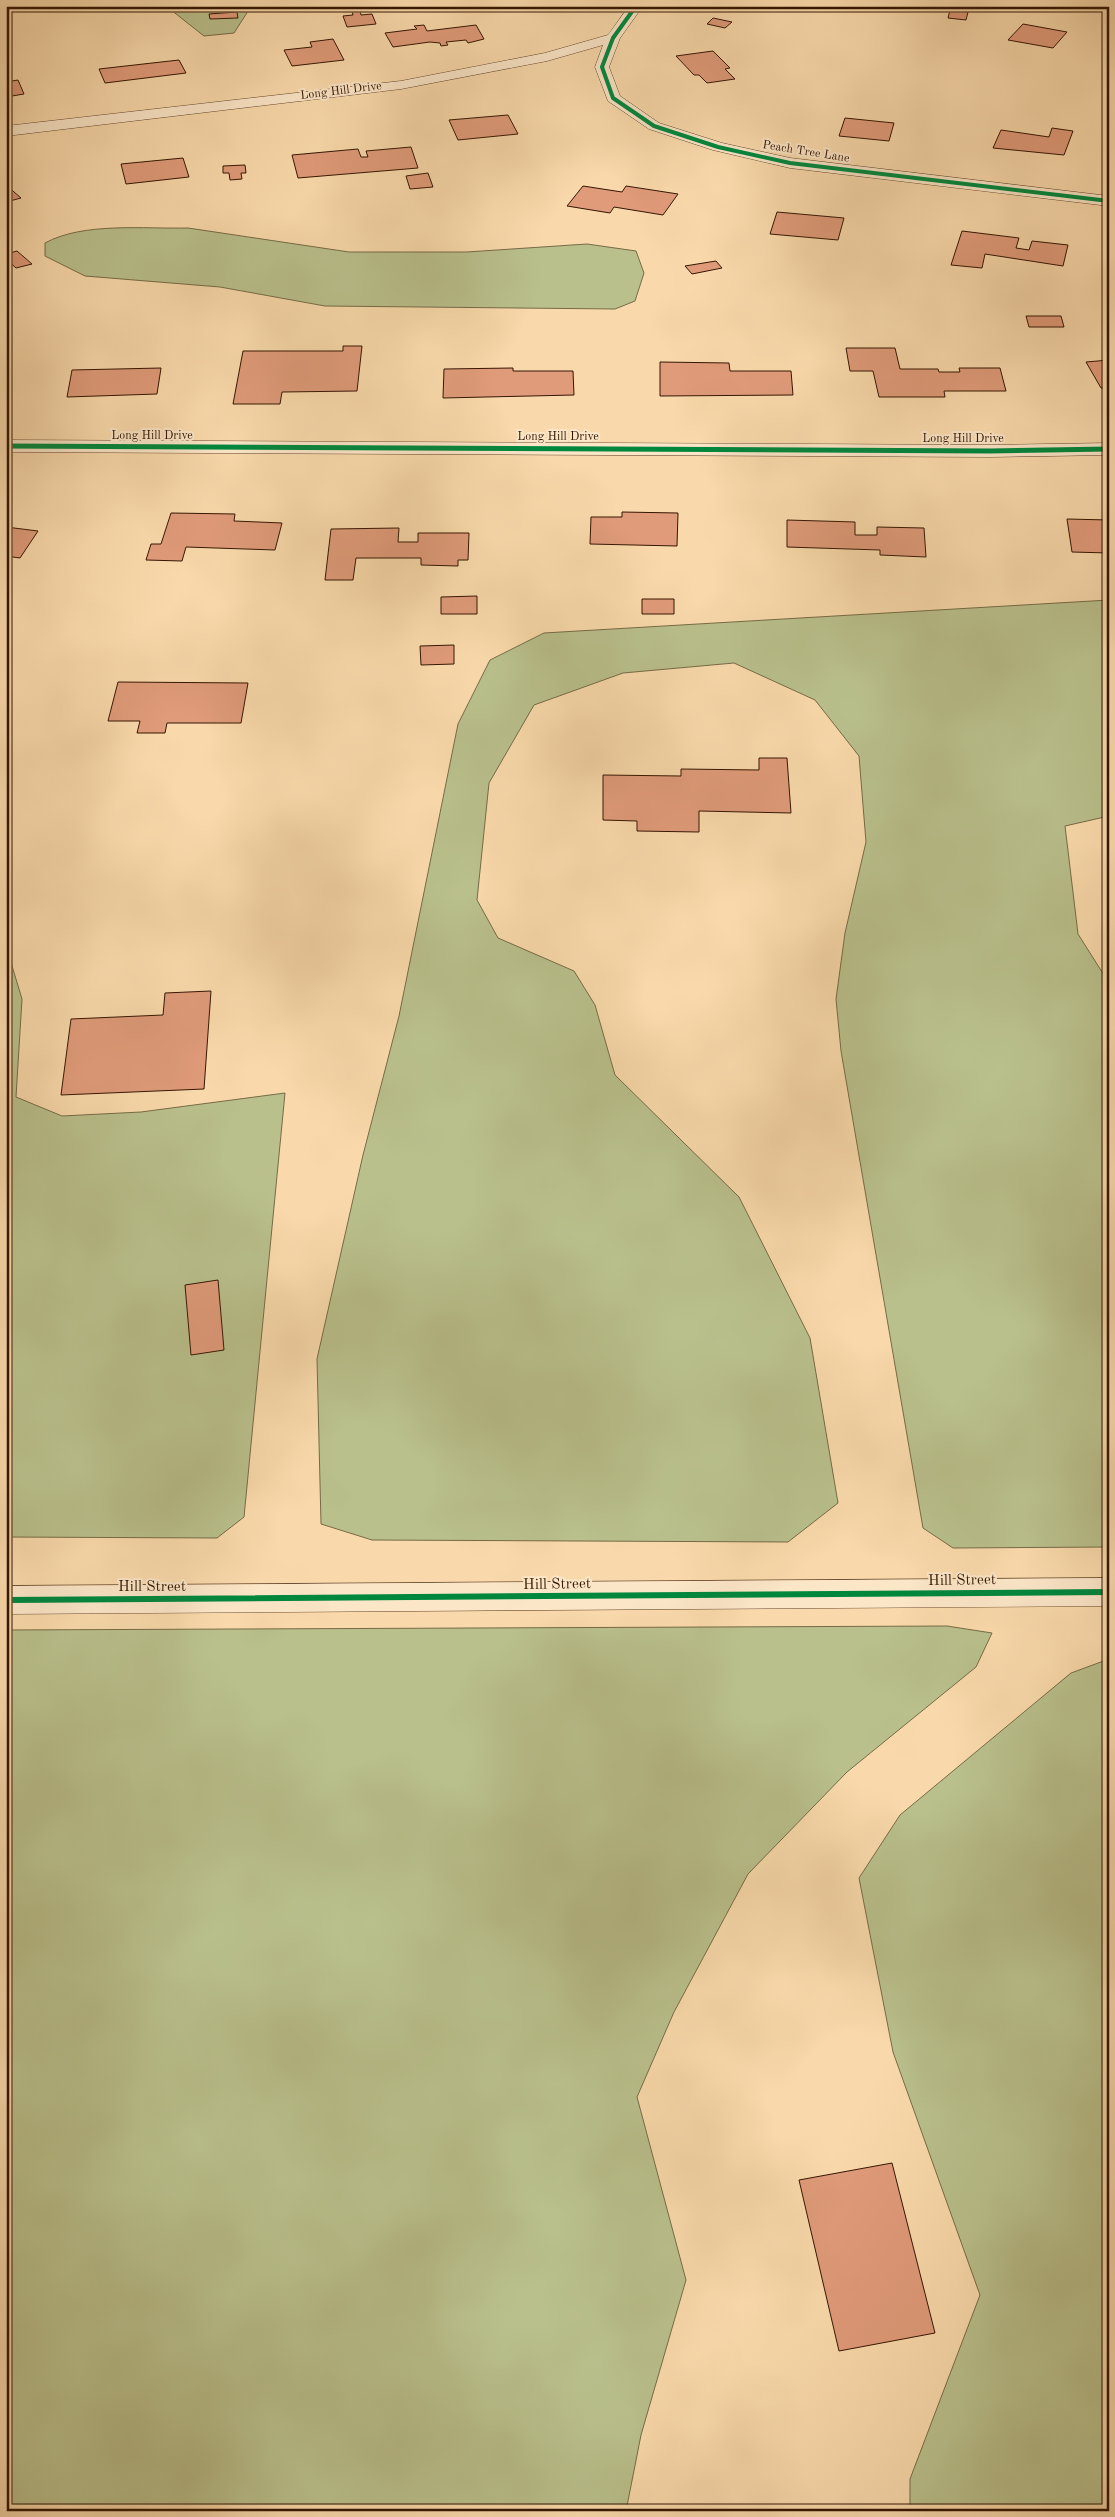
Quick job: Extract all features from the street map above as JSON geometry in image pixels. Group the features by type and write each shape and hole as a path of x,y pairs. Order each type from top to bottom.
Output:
{"street":[{"name":"Peach Tree Lane","path":"636,6 613,38 602,67 613,98 654,126 718,147 790,163 1109,201"},
{"name":"Long Hill Drive","path":"6,131 401,84 547,57 613,38"},
{"name":"Long Hill Drive","path":"6,446 980,451 1109,449"},
{"name":"Hill Street","path":"6,1600 1109,1592"}],"green space":[{"path":"166,6 249,6 250,8 234,33 204,36"},
{"path":"115,228 188,228 349,252 467,252 587,244 636,251 644,273 635,301 615,309 325,306 220,287 85,276 45,256 45,243 60,236 77,232"},
{"path":"1109,600 1109,816 1065,826 1078,934 1109,983 1109,1547 953,1548 923,1528 841,1051 836,999 845,933 866,842 859,756 815,700 734,663 623,673 534,705 489,783 477,900 498,938 574,971 595,1005 615,1075 739,1197 810,1338 838,1503 788,1542 372,1540 321,1524 317,1359 363,1155 399,1016 458,724 490,660 544,633"},
{"path":"6,946 22,999 16,1097 62,1116 141,1112 285,1093 244,1517 217,1538 6,1537"},
{"path":"947,1626 992,1633 976,1667 847,1772 748,1874 674,2012 637,2097 686,2280 641,2435 626,2511 6,2511 6,1630"},
{"path":"1109,1659 1109,2511 910,2511 910,2479 980,2295 893,2052 859,1878 900,1815 1071,1673"}],"building":[{"path":"360,10 361,15 372,14 376,24 347,27 343,16 353,15 352,11"},
{"path":"950,10 968,12 966,20 948,18"},
{"path":"237,12 238,18 210,19 209,14"},
{"path":"713,18 732,22 725,28 707,24"},
{"path":"1023,24 1067,32 1053,48 1008,40"},
{"path":"424,25 427,31 476,25 484,39 468,43 466,40 446,42 448,45 441,46 440,43 430,42 393,47 385,33 417,29 414,26"},
{"path":"333,39 344,60 292,66 284,50 312,47 310,42"},
{"path":"713,51 730,68 725,69 735,79 707,83 699,75 694,75 676,56"},
{"path":"179,60 186,73 105,83 99,69"},
{"path":"18,80 24,94 6,97 6,82"},
{"path":"508,115 518,134 458,140 449,120"},
{"path":"845,118 894,123 889,141 839,136"},
{"path":"1052,128 1073,131 1064,155 993,148 1001,130 1049,137"},
{"path":"411,147 418,168 298,178 292,155 358,149 361,157 368,157 366,151"},
{"path":"183,158 189,177 126,184 121,164"},
{"path":"245,165 246,173 241,173 242,179 230,180 229,173 223,173 223,166"},
{"path":"428,173 433,187 410,189 406,176"},
{"path":"6,185 21,198 6,202"},
{"path":"583,186 622,192 626,186 678,194 663,215 614,207 610,213 567,206"},
{"path":"777,212 844,218 838,240 770,234"},
{"path":"962,231 1019,238 1016,248 1029,250 1032,241 1068,245 1063,266 985,254 982,268 951,265"},
{"path":"17,251 32,264 16,268 6,259 6,254"},
{"path":"716,261 722,268 692,274 685,266"},
{"path":"1026,316 1061,316 1064,327 1029,327"},
{"path":"343,346 362,346 357,391 282,392 280,404 233,404 243,351 343,351"},
{"path":"846,348 895,348 900,369 938,369 939,372 960,372 959,368 1000,368 1006,391 944,391 945,397 879,397 873,371 850,371"},
{"path":"1109,360 1109,388 1101,388 1086,362"},
{"path":"660,362 729,363 730,371 791,371 793,395 660,396"},
{"path":"161,368 157,394 67,397 72,370"},
{"path":"513,368 513,371 573,371 574,395 443,398 444,369"},
{"path":"622,512 678,513 677,546 590,544 591,517 622,517"},
{"path":"171,513 235,514 234,521 282,523 275,550 186,547 182,561 146,560 151,544 161,544"},
{"path":"1067,519 1109,520 1109,553 1072,552"},
{"path":"787,520 855,522 855,535 877,535 877,527 924,528 926,557 880,555 880,550 787,547"},
{"path":"6,527 38,531 20,558 6,556"},
{"path":"399,528 398,542 418,542 418,533 469,533 468,560 458,560 458,566 421,565 421,558 356,558 353,580 325,580 331,529"},
{"path":"477,596 477,614 441,614 441,597"},
{"path":"642,599 674,599 674,614 642,614"},
{"path":"454,645 454,664 421,665 420,646"},
{"path":"118,682 248,683 241,723 167,723 165,733 137,733 140,721 108,721"},
{"path":"759,758 787,758 791,813 699,811 699,832 637,831 637,821 603,820 603,775 681,776 681,769 759,770"},
{"path":"211,991 204,1089 61,1095 71,1019 163,1015 165,993"},
{"path":"218,1280 224,1350 191,1355 185,1285"},
{"path":"892,2163 935,2333 839,2351 799,2180"}],"cycle path":[{"path":"636,6 613,38 602,67 613,98 654,126 718,147 790,163 1109,201"},
{"path":"6,446 990,451 1109,449"},
{"path":"6,1600 1109,1592"}]}
